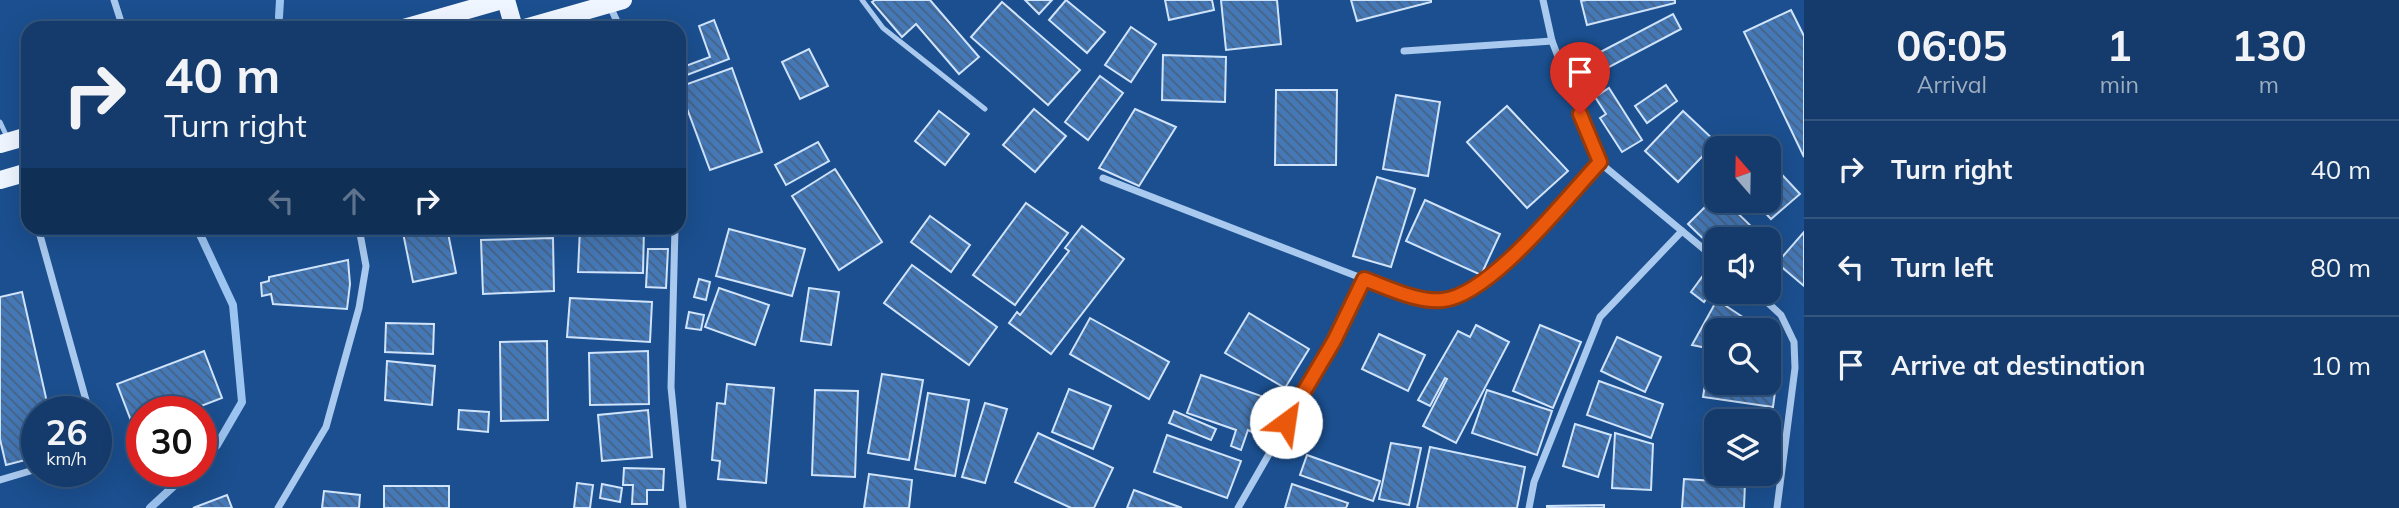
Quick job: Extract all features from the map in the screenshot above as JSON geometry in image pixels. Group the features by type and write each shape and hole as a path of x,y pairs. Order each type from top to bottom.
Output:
{"main road":[{"path":"429,21 504,0 512,21"},
{"path":"550,21 616,2"},
{"path":"4,143 21,138"},
{"path":"0,180 21,174"}],"street":[{"path":"114,0 121,21"},
{"path":"1543,0 1552,41 1600,162 1704,249"},
{"path":"616,2 619,21"},
{"path":"1404,51 1552,41"},
{"path":"1103,178 1364,279 1426,299 1443,300 1462,294 1506,263 1600,162"},
{"path":"1529,508 1534,482 1600,317 1682,231"},
{"path":"40,235 85,396"},
{"path":"278,508 326,427 359,308 366,266 360,235"},
{"path":"675,235 671,387 683,508"},
{"path":"1238,508 1334,341 1364,279"},
{"path":"1769,304 1781,315 1794,342 1795,368 1777,508"},
{"path":"0,480 21,474"}],"lane":[{"path":"862,0 883,28 985,109"},
{"path":"0,122 4,143"}],"building":[{"path":"930,0 979,57 959,74 916,24 902,37 872,2"},
{"path":"1025,0 1052,0 1039,14"},
{"path":"1066,0 1105,32 1087,53 1049,20"},
{"path":"1165,0 1212,0 1214,10 1169,20"},
{"path":"1221,0 1277,0 1281,44 1226,50"},
{"path":"1351,0 1431,0 1431,2 1357,21"},
{"path":"1675,0 1675,3 1587,25 1581,1"},
{"path":"1002,2 1080,70 1048,105 971,37"},
{"path":"1791,10 1804,36 1804,157 1744,32"},
{"path":"1673,14 1681,29 1596,74 1587,59"},
{"path":"714,20 729,59 686,75 686,66 710,57 699,26"},
{"path":"1131,27 1156,44 1131,82 1105,65"},
{"path":"809,49 828,86 800,99 782,62"},
{"path":"1163,55 1226,57 1225,102 1162,100"},
{"path":"732,68 762,152 710,170 686,106 686,84"},
{"path":"1100,76 1123,93 1088,140 1065,122"},
{"path":"1666,85 1677,101 1647,123 1635,106"},
{"path":"1609,88 1642,140 1622,152 1600,118 1606,114 1595,97"},
{"path":"1276,90 1337,90 1336,165 1275,165"},
{"path":"1396,95 1440,102 1428,176 1383,169"},
{"path":"1507,106 1568,171 1527,208 1467,142"},
{"path":"1034,109 1066,136 1035,172 1003,145"},
{"path":"1135,109 1176,127 1139,186 1099,168"},
{"path":"939,111 969,134 945,165 915,141"},
{"path":"1683,111 1710,136 1704,136 1704,155 1678,182 1645,151"},
{"path":"818,142 829,161 786,185 775,165"},
{"path":"835,169 882,242 839,270 792,196"},
{"path":"1782,175 1800,194 1782,210"},
{"path":"1377,177 1415,189 1391,267 1353,256"},
{"path":"1425,200 1500,234 1481,275 1406,241"},
{"path":"1026,203 1068,233 1015,305 973,275"},
{"path":"1704,208 1704,214 1738,214 1752,227 1704,227 1704,239 1688,224"},
{"path":"930,216 970,245 951,272 911,242"},
{"path":"1082,226 1124,259 1051,354 1009,323 1017,312 1020,315 1069,251 1065,248"},
{"path":"729,229 805,249 792,296 716,276"},
{"path":"1804,232 1804,286 1781,266 1781,258"},
{"path":"403,235 448,235 456,273 413,282"},
{"path":"580,235 644,235 643,273 578,272"},
{"path":"553,238 554,291 483,294 481,240"},
{"path":"648,249 668,249 666,288 646,287"},
{"path":"348,260 350,284 347,309 273,304 271,294 262,296 261,283 269,281 269,277"},
{"path":"912,265 997,327 969,365 884,303"},
{"path":"1702,277 1704,278 1704,302 1691,292"},
{"path":"699,279 710,282 706,300 694,297"},
{"path":"719,288 769,305 755,345 705,327"},
{"path":"809,288 839,292 831,345 801,341"},
{"path":"22,292 46,396 21,396 21,461 6,465 0,439 0,297"},
{"path":"570,298 652,302 650,342 567,337"},
{"path":"1715,304 1723,304 1744,318 1707,318"},
{"path":"689,312 704,315 701,330 686,328"},
{"path":"1249,313 1309,349 1285,388 1225,353"},
{"path":"1090,318 1169,362 1149,399 1070,354"},
{"path":"386,323 434,324 433,354 385,352"},
{"path":"1704,323 1704,347 1692,345"},
{"path":"1476,325 1509,342 1456,443 1423,426 1447,379 1445,378 1430,406 1418,400 1458,331 1470,337"},
{"path":"1540,325 1581,342 1553,408 1513,391"},
{"path":"1379,334 1425,355 1408,391 1362,369"},
{"path":"1617,337 1661,357 1645,392 1601,371"},
{"path":"547,341 548,420 501,421 500,342"},
{"path":"204,351 222,398 126,396 126,408 117,384"},
{"path":"648,351 649,404 590,405 589,353"},
{"path":"387,361 435,366 432,405 385,400"},
{"path":"882,374 923,380 909,460 868,453"},
{"path":"1201,375 1267,398 1254,433 1248,430 1241,450 1231,446 1236,430 1187,413"},
{"path":"1599,381 1663,404 1651,438 1587,415"},
{"path":"727,384 774,388 766,483 718,479 720,461 712,460 717,403 725,404"},
{"path":"1069,389 1111,406 1093,449 1052,432"},
{"path":"815,390 858,391 855,477 812,475"},
{"path":"1487,390 1552,411 1537,455 1472,433"},
{"path":"1704,391 1704,395 1775,395 1773,407 1703,397"},
{"path":"928,393 969,400 955,476 915,469"},
{"path":"1274,401 1286,407 1272,437 1260,432"},
{"path":"985,403 1007,409 985,483 962,477"},
{"path":"459,410 489,412 488,432 458,429"},
{"path":"648,410 652,457 602,461 598,415"},
{"path":"1174,411 1216,429 1211,440 1169,423"},
{"path":"1575,424 1611,435 1598,477 1563,466"},
{"path":"1038,433 1113,468 1094,508 1071,508 1015,482"},
{"path":"1615,433 1653,444 1651,490 1612,488"},
{"path":"1167,435 1241,461 1227,498 1154,472"},
{"path":"1391,443 1421,448 1409,505 1379,499"},
{"path":"1430,447 1525,467 1517,508 1417,508"},
{"path":"1307,455 1380,481 1373,501 1300,475"},
{"path":"624,468 664,469 663,490 647,490 647,504 632,504 633,485 623,485"},
{"path":"869,474 912,480 909,508 864,508"},
{"path":"1684,479 1704,480 1704,486 1745,486 1744,508 1682,508"},
{"path":"577,483 593,485 590,508 574,508"},
{"path":"602,484 622,488 620,502 600,498"},
{"path":"1292,484 1348,503 1346,508 1285,508"},
{"path":"384,486 449,486 449,508 384,508"},
{"path":"1134,490 1182,508 1127,508"},
{"path":"324,491 360,495 359,508 322,508"},
{"path":"227,495 232,508 193,508"},
{"path":"1604,505 1604,508 1547,508 1547,506"}],"waterway":[{"path":"279,17 280,0"},
{"path":"200,235 233,305 242,402 217,445"},
{"path":"150,508 173,487"}],"route":[{"path":"1286,422 1334,341 1364,279 1426,299 1443,300 1462,294 1506,263 1600,162 1580,114"}]}
